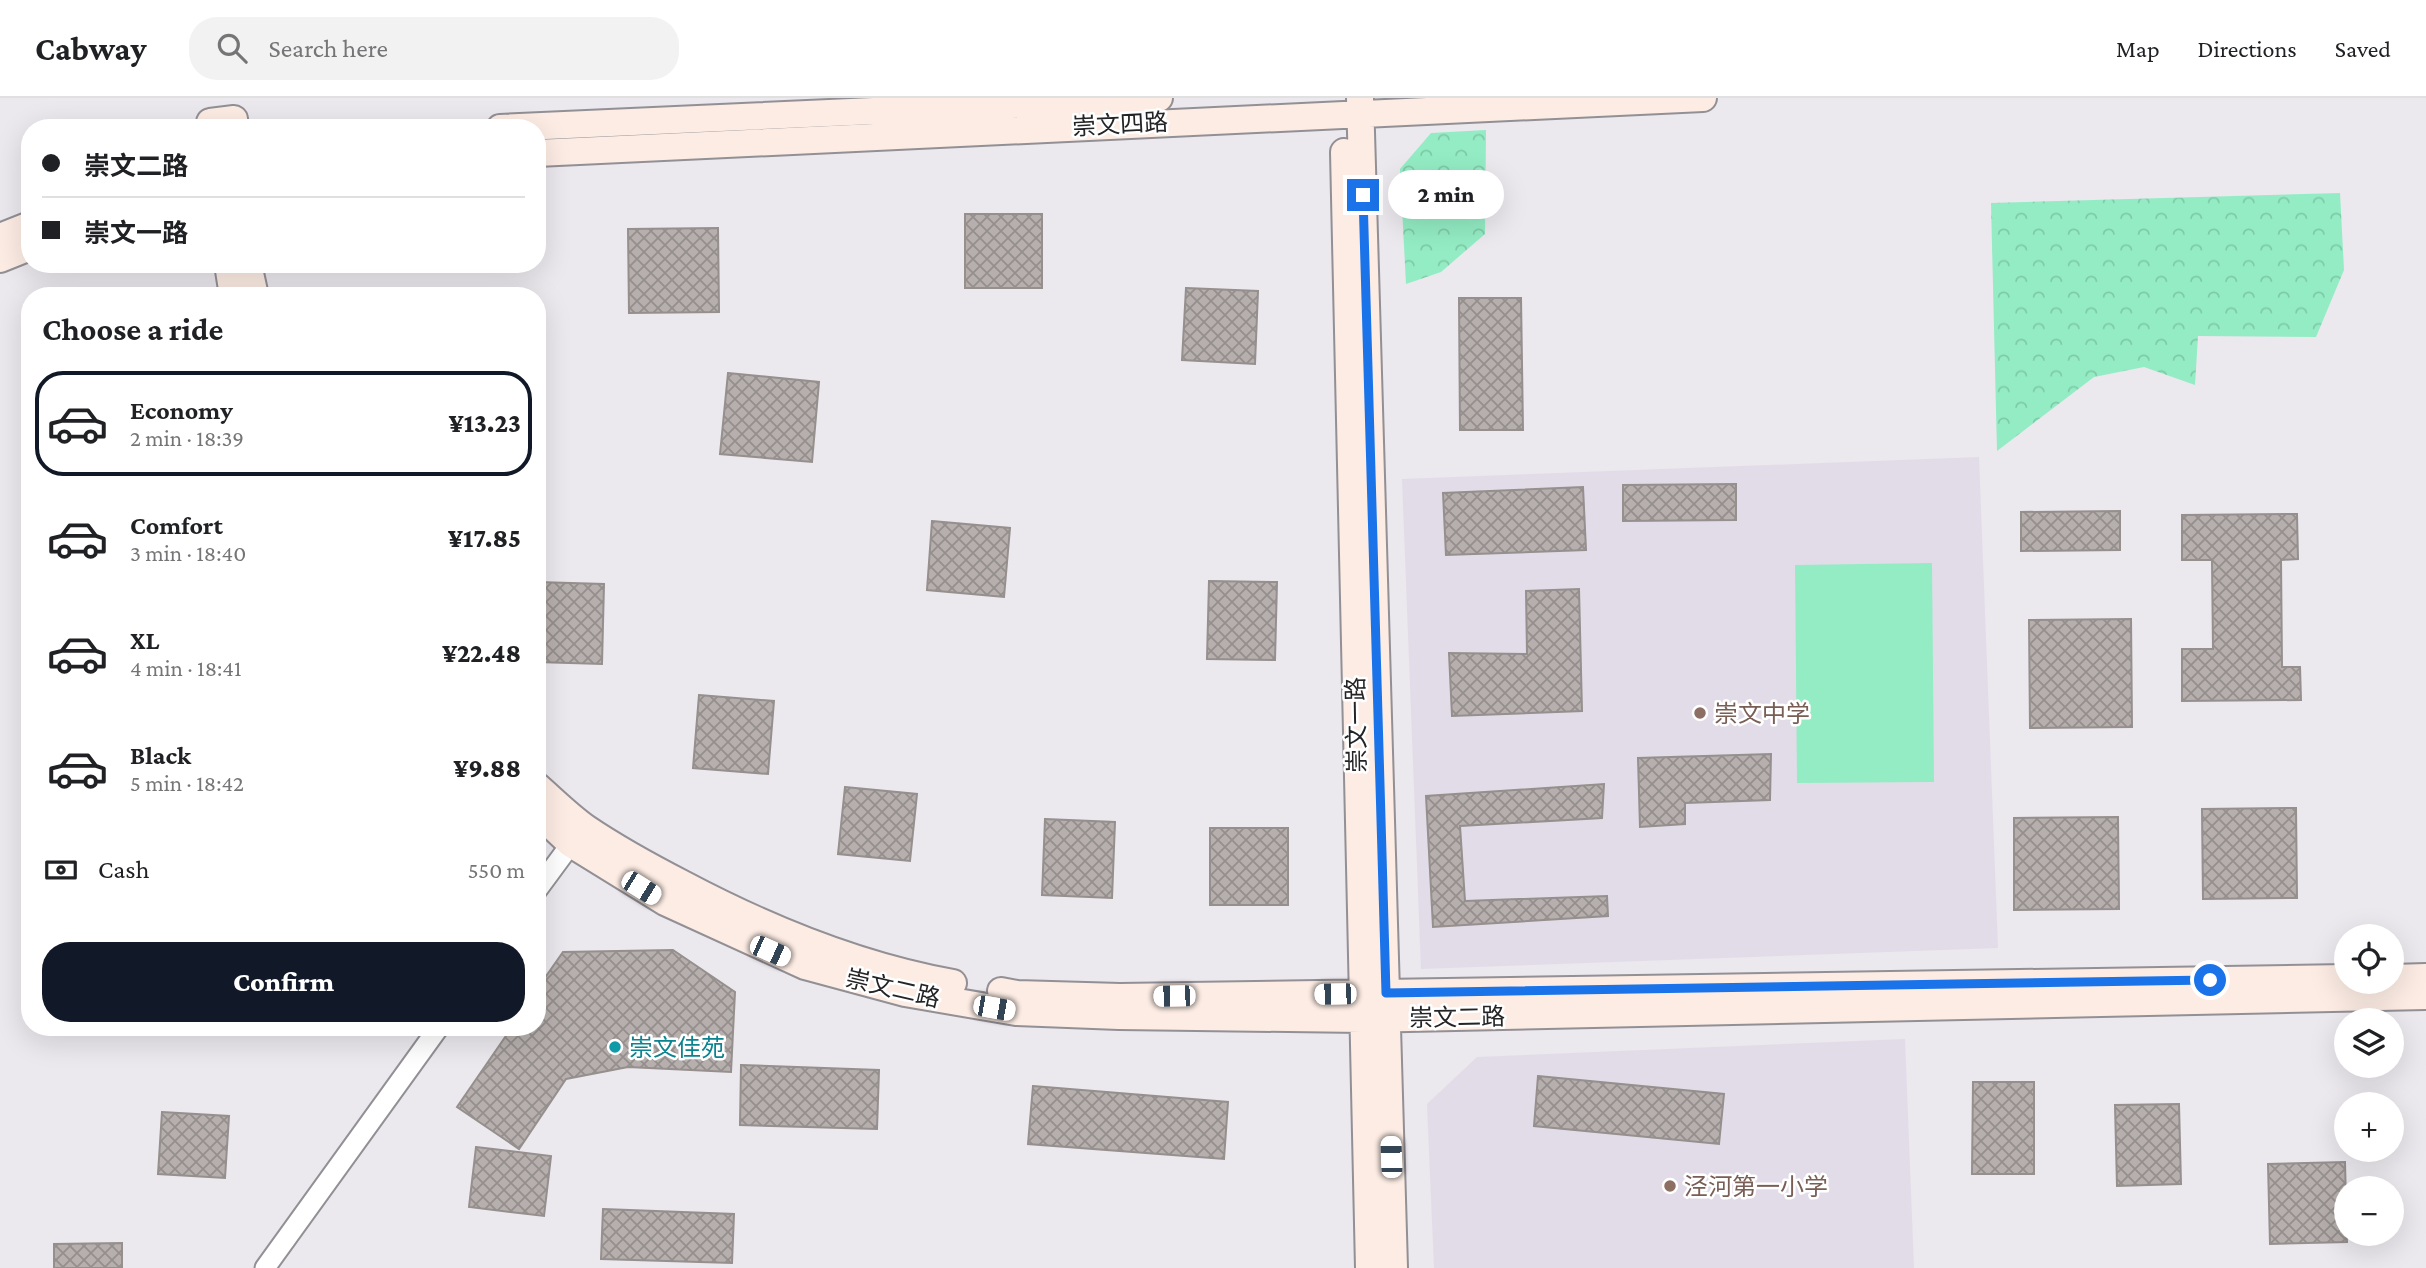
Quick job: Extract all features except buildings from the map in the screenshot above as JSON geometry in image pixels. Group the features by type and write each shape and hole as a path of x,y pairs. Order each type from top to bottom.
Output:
{"street":[{"name":"崇文四路","path":"546,126 1158,98"},
{"name":"崇文四路","path":"546,152 1352,105 1703,98"},
{"name":"崇文一路","path":"1352,105 1374,1006 1369,1268"},
{"path":"0,237 21,229"},
{"path":"0,259 21,251"},
{"name":"崇文二路","path":"546,797 578,835"},
{"name":"崇文二路","path":"546,817 578,835 641,862 720,904 811,944 914,976 1017,994 1374,1006 2426,996"},
{"path":"546,878 578,835"},
{"path":"2404,978 2426,977"},
{"name":"崇文二路","path":"1374,1006 2334,978"},
{"name":"崇文一路","path":"1374,1006 1394,1268"},
{"path":"265,1268 433,1036"}],"shaded area":[{"name":"崇文中学","path":"1979,457 1998,948 1421,969 1402,479"},
{"name":"泾河第一小学","path":"1905,1039 1914,1268 1434,1268 1427,1104 1477,1057"}],"green space":[{"path":"1486,130 1485,234 1441,272 1406,284 1400,169 1431,133"},
{"path":"2340,193 2344,270 2316,337 2198,336 2195,385 2144,367 2094,377 1997,451 1991,203"},
{"path":"1932,563 1934,782 1797,783 1795,565"}],"place":[{"name":"崇文中学","path":"1700,713"},
{"name":"崇文佳苑","path":"615,1047"},
{"name":"泾河第一小学","path":"1670,1186"}],"route":[{"path":"1363,195 1386,993 2210,980"}]}
